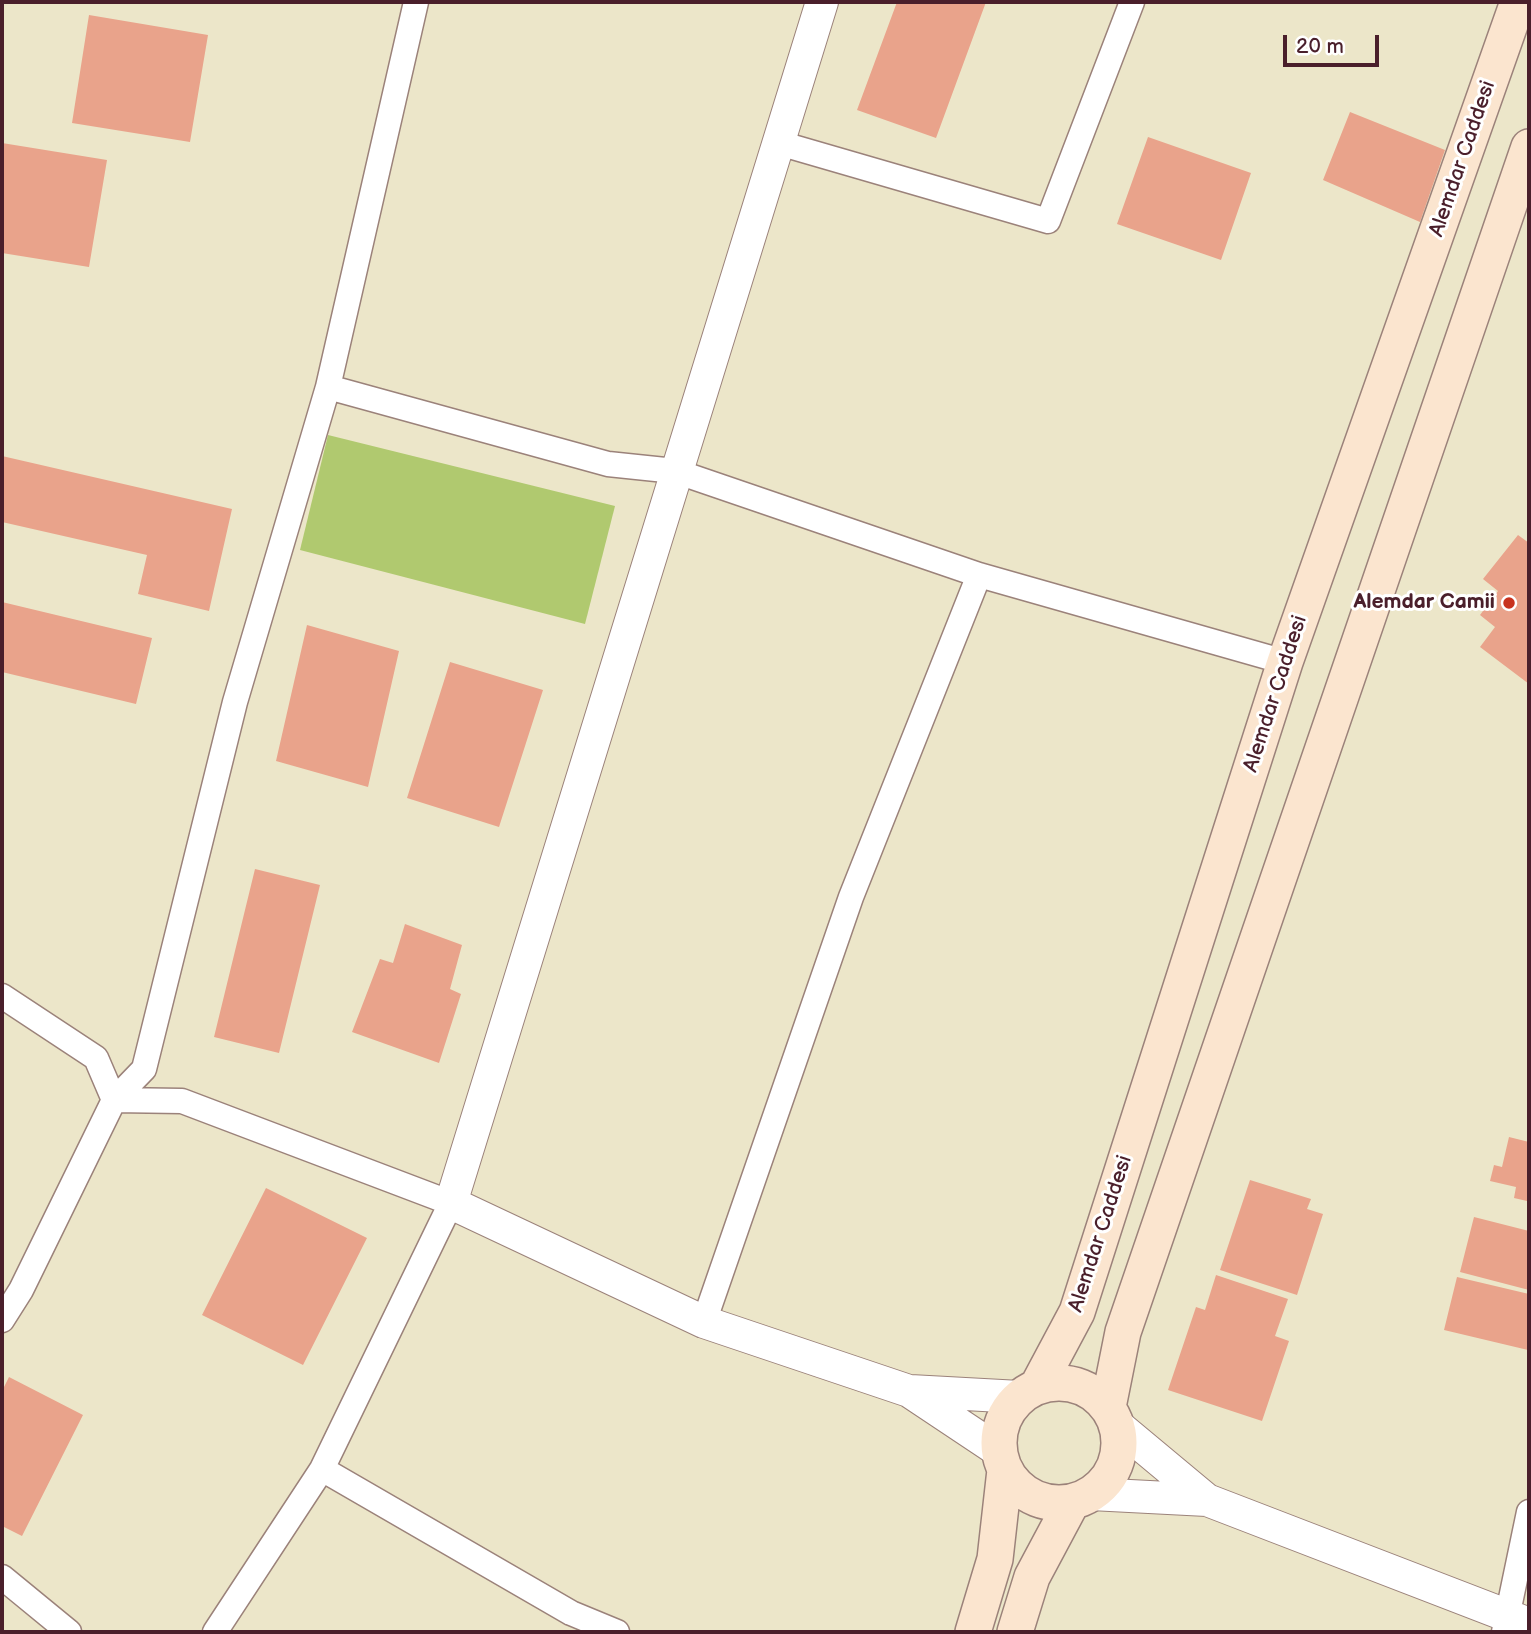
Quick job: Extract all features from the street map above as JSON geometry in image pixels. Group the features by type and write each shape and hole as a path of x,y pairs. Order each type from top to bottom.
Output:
{"main road":[{"name":"Alemdar Caddesi","path":"1028,1392 1077,1312 1286,662 1518,2"},
{"path":"1015,1632 1032,1577 1081,1498 1106,1481 1116,1464 1119,1445 1113,1416 1124,1332 1529,146"},
{"path":"973,1632 995,1559 1002,1461 1000,1431 1007,1412 1028,1392 1056,1382 1076,1385 1094,1393 1113,1416"},
{"path":"1002,1461 1017,1486 1033,1497 1052,1502 1081,1498"}],"street":[{"path":"2,1320 21,1290 114,1100 144,1069 235,702 328,387 415,2"},
{"path":"215,1632 322,1469 451,1203 481,1098 629,632 675,471 822,2"},
{"path":"779,142 1048,221 1132,2"},
{"path":"328,387 608,464 675,471 979,575 1286,662"},
{"path":"704,1322 851,897 979,575"},
{"path":"2,996 96,1059 114,1100"},
{"path":"114,1100 182,1101 451,1203 704,1322 909,1391 1028,1392"},
{"path":"909,1391 1002,1461"},
{"path":"1113,1416 1207,1500 1514,1625 1529,1512"},
{"path":"322,1469 570,1613 618,1632"},
{"path":"1081,1498 1207,1500"},
{"path":"2,1577 69,1632"}],"green space":[{"path":"328,435 615,506 585,624 300,550"}],"building":[{"path":"897,2 986,2 936,138 857,110"},
{"path":"89,15 208,35 190,142 72,123"},
{"path":"1350,112 1445,150 1420,222 1323,180"},
{"path":"1148,137 1251,173 1221,260 1117,224"},
{"path":"2,143 107,160 89,267 2,253"},
{"path":"2,456 232,509 209,611 138,594 147,555 2,522"},
{"name":"Alemdar Camii","path":"1518,535 1529,543 1529,684 1480,647 1495,627 1480,615 1498,591 1483,579"},
{"path":"2,602 152,638 136,704 2,672"},
{"path":"307,625 399,651 368,787 276,761"},
{"path":"450,662 543,690 499,827 407,798"},
{"path":"255,869 320,885 279,1053 214,1037"},
{"path":"405,924 462,945 450,989 461,994 439,1063 352,1032 380,959 393,963"},
{"path":"1509,1137 1529,1142 1527,1201 1514,1198 1516,1187 1490,1181 1494,1165 1502,1167"},
{"path":"1250,1180 1311,1199 1307,1209 1323,1214 1297,1295 1220,1270"},
{"path":"266,1188 367,1238 303,1365 202,1315"},
{"path":"1474,1217 1529,1231 1529,1290 1460,1272"},
{"path":"1216,1275 1288,1299 1275,1336 1289,1341 1262,1421 1168,1390 1196,1307 1205,1310"},
{"path":"1457,1277 1529,1294 1528,1350 1444,1330"},
{"path":"9,1377 83,1415 22,1536 2,1526 2,1391"}],"place":[{"name":"Alemdar Camii","path":"1509,603"}]}
